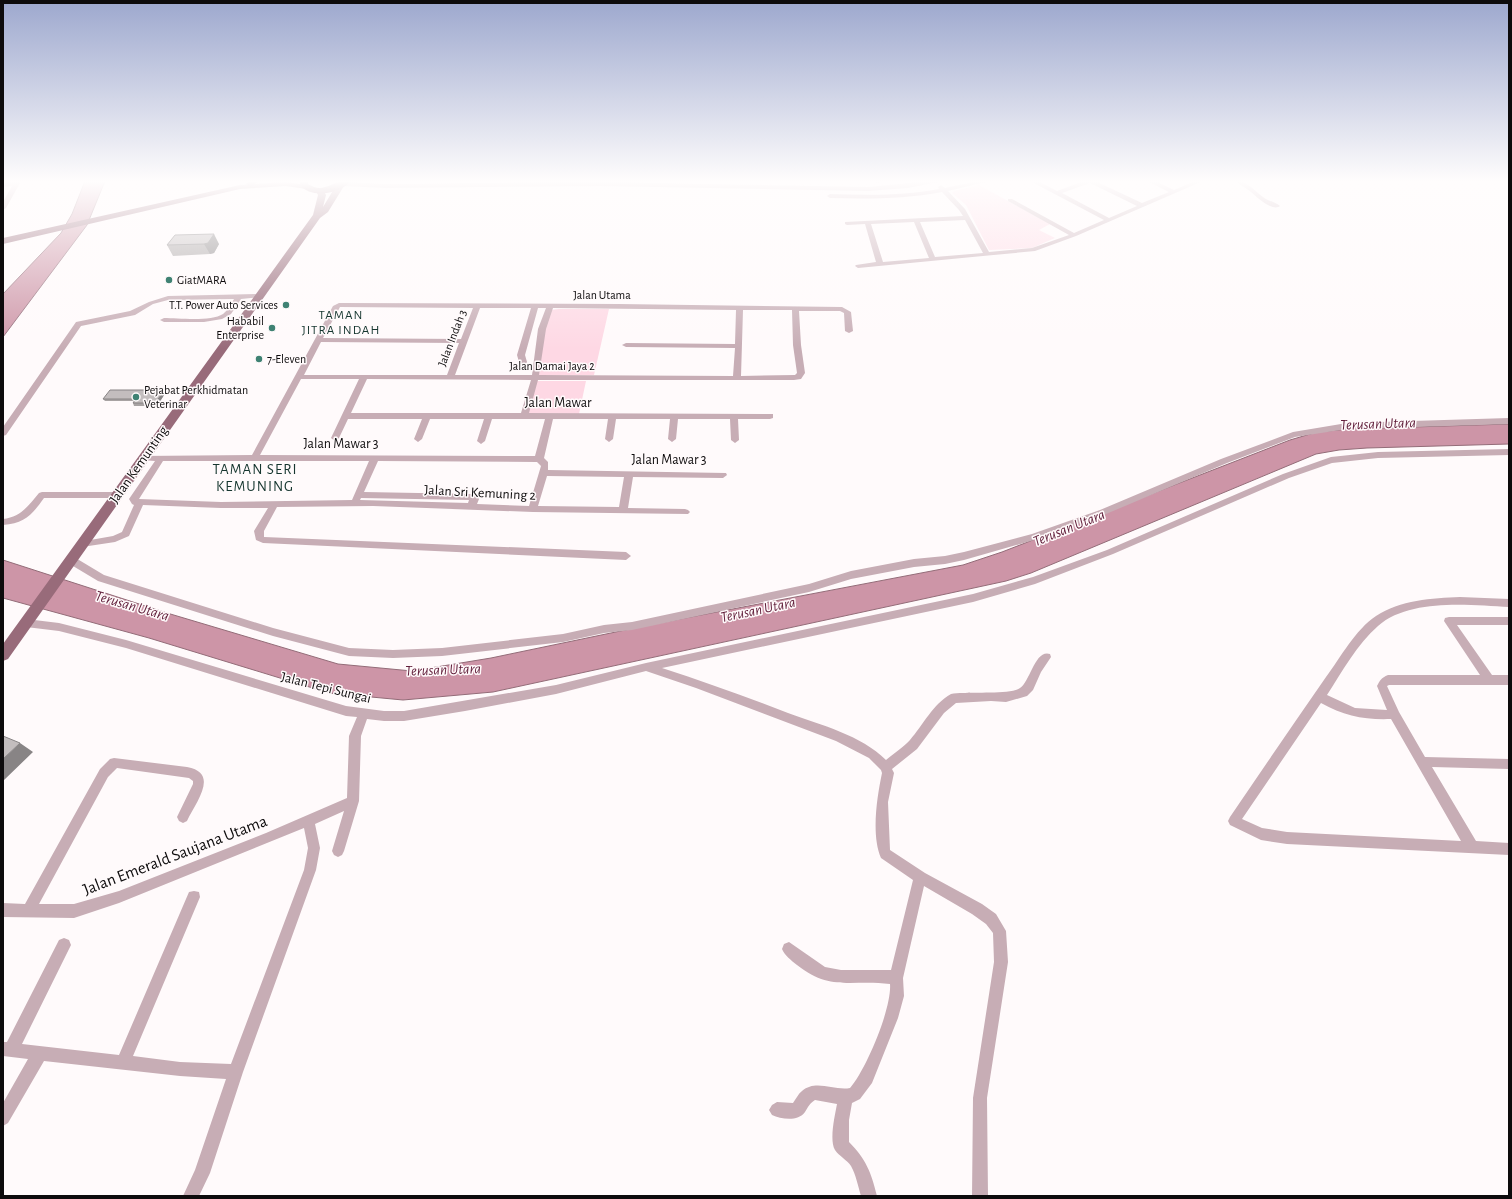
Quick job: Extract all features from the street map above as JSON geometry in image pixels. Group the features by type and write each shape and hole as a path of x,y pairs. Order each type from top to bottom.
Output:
{"main road":[{"path":"3,237 16,238"},
{"path":"3,241 19,237"},
{"name":"Jalan Kemunting","path":"3,655 302,237"}],"street":[{"path":"872,237 880,264"},
{"path":"923,237 933,259"},
{"path":"977,237 986,254"},
{"path":"858,266 1034,250 1067,237"},
{"path":"164,320 210,319 222,317 227,314 239,296"},
{"path":"3,433 79,324 132,313 147,305 168,298 260,296"},
{"name":"Jalan Utama","path":"318,340 337,306 740,307 844,309 847,312 849,331"},
{"name":"Jalan Indah 3","path":"450,378 477,306"},
{"path":"519,367 523,362 521,355 535,306"},
{"path":"524,416 535,378 542,328 550,306"},
{"path":"737,379 740,307"},
{"name":"Jalan Damai Jaya 2","path":"300,378 790,379 798,377 801,373 797,345 795,308"},
{"path":"529,328 542,328"},
{"path":"255,457 300,378 318,340 464,341"},
{"path":"626,345 738,346"},
{"path":"335,438 364,378"},
{"name":"Jalan Mawar","path":"346,416 770,416"},
{"path":"418,439 427,416"},
{"path":"481,441 489,416"},
{"path":"533,509 545,466 544,462 539,459 550,416"},
{"path":"609,439 612,416"},
{"path":"672,439 674,416"},
{"path":"734,416 735,440"},
{"path":"67,565 101,578 273,632 337,650 380,654 450,651 563,638 604,629 628,626 809,588 850,575 914,563 945,560 983,551 1034,537 1083,520 1224,461 1302,432 1347,426 1509,421"},
{"name":"Jalan Tepi Sungai","path":"29,620 126,644 310,701 363,714 404,716 490,702 615,677 646,667 958,601 1035,580 1110,552 1230,499 1286,476 1326,462 1378,455 1509,452"},
{"name":"Jalan Mawar 3","path":"144,458 255,457 539,459"},
{"path":"82,544 115,539 126,534 139,503 135,502 134,499 162,458"},
{"path":"356,499 375,458"},
{"name":"Jalan Mawar 3","path":"543,473 723,475"},
{"path":"623,511 629,474"},
{"path":"3,522 17,521 23,518 42,495 117,495"},
{"name":"Jalan Sri Kemuning 2","path":"139,503 274,505 356,499 471,507 685,512"},
{"path":"274,505 259,531 259,538 264,540 626,556"},
{"path":"1509,603 1433,601 1415,605 1381,618 1374,623 1358,642 1319,696 1234,821 1262,834 1287,838 1509,848"},
{"path":"1489,680 1449,621 1509,621"},
{"path":"886,767 909,749 940,710 954,698 991,696 1006,697 1024,693 1030,687 1037,670 1046,657"},
{"path":"646,667 698,684 840,737 873,754 886,767 888,773 882,802 883,846 885,854 920,877 977,909 991,919 999,931 1002,962 980,1098 980,1196"},
{"path":"1472,847 1394,714 1382,686 1384,682 1388,680 1509,680"},
{"path":"1319,696 1339,708 1354,713 1378,715 1394,714"},
{"path":"338,850 353,801 355,736 363,714"},
{"path":"28,911 104,773 114,764 120,762 192,773 196,775 200,779 183,817"},
{"path":"1423,762 1509,764"},
{"name":"Jalan Emerald Saujana Utama","path":"3,910 74,911 90,907 137,890 308,821 353,801"},
{"path":"191,1196 195,1192 202,1173 236,1072 310,870 314,848 308,821"},
{"path":"777,1110 791,1112 796,1111 809,1094 813,1092 846,1096 854,1094 860,1089 876,1057 898,994 896,978 920,877"},
{"path":"123,1062 194,897"},
{"path":"64,945 7,1049 180,1069 236,1072"},
{"path":"789,949 806,963 825,974 845,976 883,975 896,978"},
{"path":"3,1118 40,1053"},
{"path":"846,1096 841,1120 841,1145 846,1152 856,1160 864,1178 869,1196"}],"shaded area":[{"path":"982,237 1055,238 1032,248 989,250"},
{"path":"609,309 594,375 539,375 542,336 551,310"},
{"path":"536,381 586,381 579,414 527,413"}],"water":[{"path":"57,237 78,237 3,337 3,294"},
{"name":"Terusan Utara","path":"1509,424 1509,444 1367,448 1339,450 1316,454 1031,573 1006,581 493,692 403,700 329,693 149,638 3,598 3,560 167,613 338,664 412,671 491,658 654,624 963,565 1002,552 1290,440 1317,432 1349,429"}],"building":[{"path":"173,237 212,237 208,243 204,244 167,245"},
{"name":"Pejabat Perkhidmatan Veterinar","path":"110,390 165,390 155,403 133,403 136,399 103,399"},
{"path":"3,736 20,743 3,759"}],"place":[{"name":"GiatMARA","path":"169,280"},
{"name":"T.T. Power Auto Services","path":"286,305"},
{"name":"Hababil Enterprise","path":"272,328"},
{"name":"7-Eleven","path":"259,359"},
{"name":"Pejabat Perkhidmatan Veterinar","path":"136,397"}],"district":[{"name":"TAMAN JITRA INDAH","path":"341,322"},
{"name":"TAMAN SERI KEMUNING","path":"255,478"}]}
